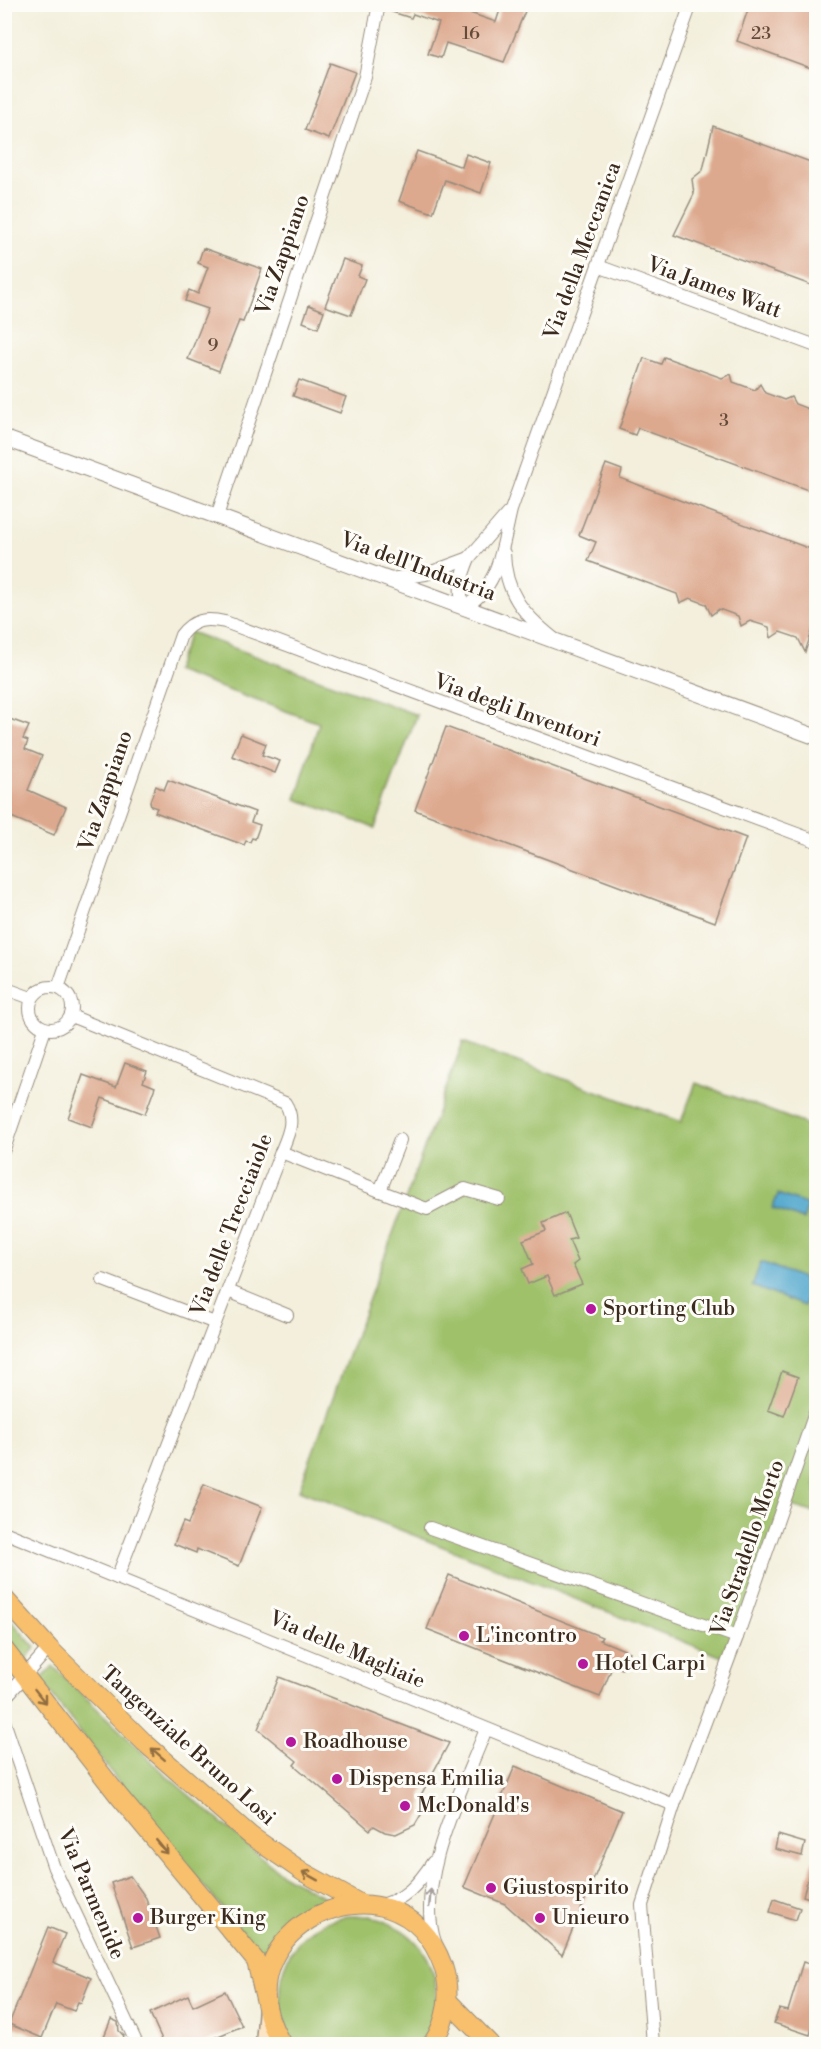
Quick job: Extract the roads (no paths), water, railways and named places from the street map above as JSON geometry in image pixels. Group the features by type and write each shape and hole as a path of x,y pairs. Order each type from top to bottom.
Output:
{"main road":[{"name":"Tangenziale Bruno Losi","path":"4,1598 49,1648 145,1743 251,1836 303,1872 368,1905 395,1912 413,1923 428,1937 439,1955 446,1975 448,2001 441,2030 432,2044"},
{"path":"4,1649 118,1794 256,1961 274,2032 282,2044"},
{"path":"264,2044 267,1984 272,1962 291,1934 317,1913 338,1906 368,1905"},
{"path":"448,2001 490,2044"}],"street":[{"name":"Via Zappiano","path":"217,516 365,77 379,4"},
{"name":"Via della Meccanica","path":"511,510 469,558 461,577 460,597 464,607 479,599 495,575 511,510 691,4"},
{"name":"Via James Watt","path":"598,266 816,346"},
{"name":"Via dell'Industria","path":"4,438 816,737"},
{"name":"Via della Meccanica","path":"511,510 504,554 511,589 528,618 554,639"},
{"name":"Via della Meccanica","path":"388,579 426,574 469,558"},
{"name":"Via Zappiano","path":"58,988 180,635 187,626 203,619"},
{"name":"Via degli Inventori","path":"203,619 225,622 816,841"},
{"path":"31,998 46,987 58,988 69,996 71,1016 63,1026 45,1029"},
{"path":"4,988 31,998"},
{"path":"31,998 31,1017 45,1029"},
{"name":"Via delle Trecciaiole","path":"71,1016 285,1103 291,1113 292,1122 117,1578"},
{"path":"4,1149 45,1029"},
{"path":"380,1191 400,1140"},
{"path":"281,1152 427,1209 465,1189 499,1199"},
{"path":"103,1280 215,1323"},
{"path":"228,1291 287,1315"},
{"name":"Via Stradello Morto","path":"653,2044 642,1905 674,1805 737,1637 816,1410"},
{"path":"430,1528 737,1637"},
{"name":"Via delle Magliaie","path":"4,1532 674,1805"},
{"path":"4,1699 49,1648"},
{"name":"Via Parmenide","path":"4,1721 54,1868 137,2044"},
{"path":"446,1975 430,1919 428,1900 437,1856 486,1729"},
{"path":"368,1905 404,1896 415,1887 437,1856"}],"water":[{"path":"778,1194 808,1205 803,1220 772,1208"},
{"path":"761,1262 813,1282 804,1306 752,1286"}],"place":[{"name":"Sporting Club","path":"591,1309"},
{"name":"L'incontro","path":"464,1636"},
{"name":"Hotel Carpi","path":"583,1664"},
{"name":"Roadhouse","path":"291,1742"},
{"name":"Dispensa Emilia","path":"337,1779"},
{"name":"McDonald's","path":"405,1806"},
{"name":"Giustospirito","path":"491,1888"},
{"name":"Burger King","path":"138,1918"},
{"name":"Unieuro","path":"540,1918"}]}
